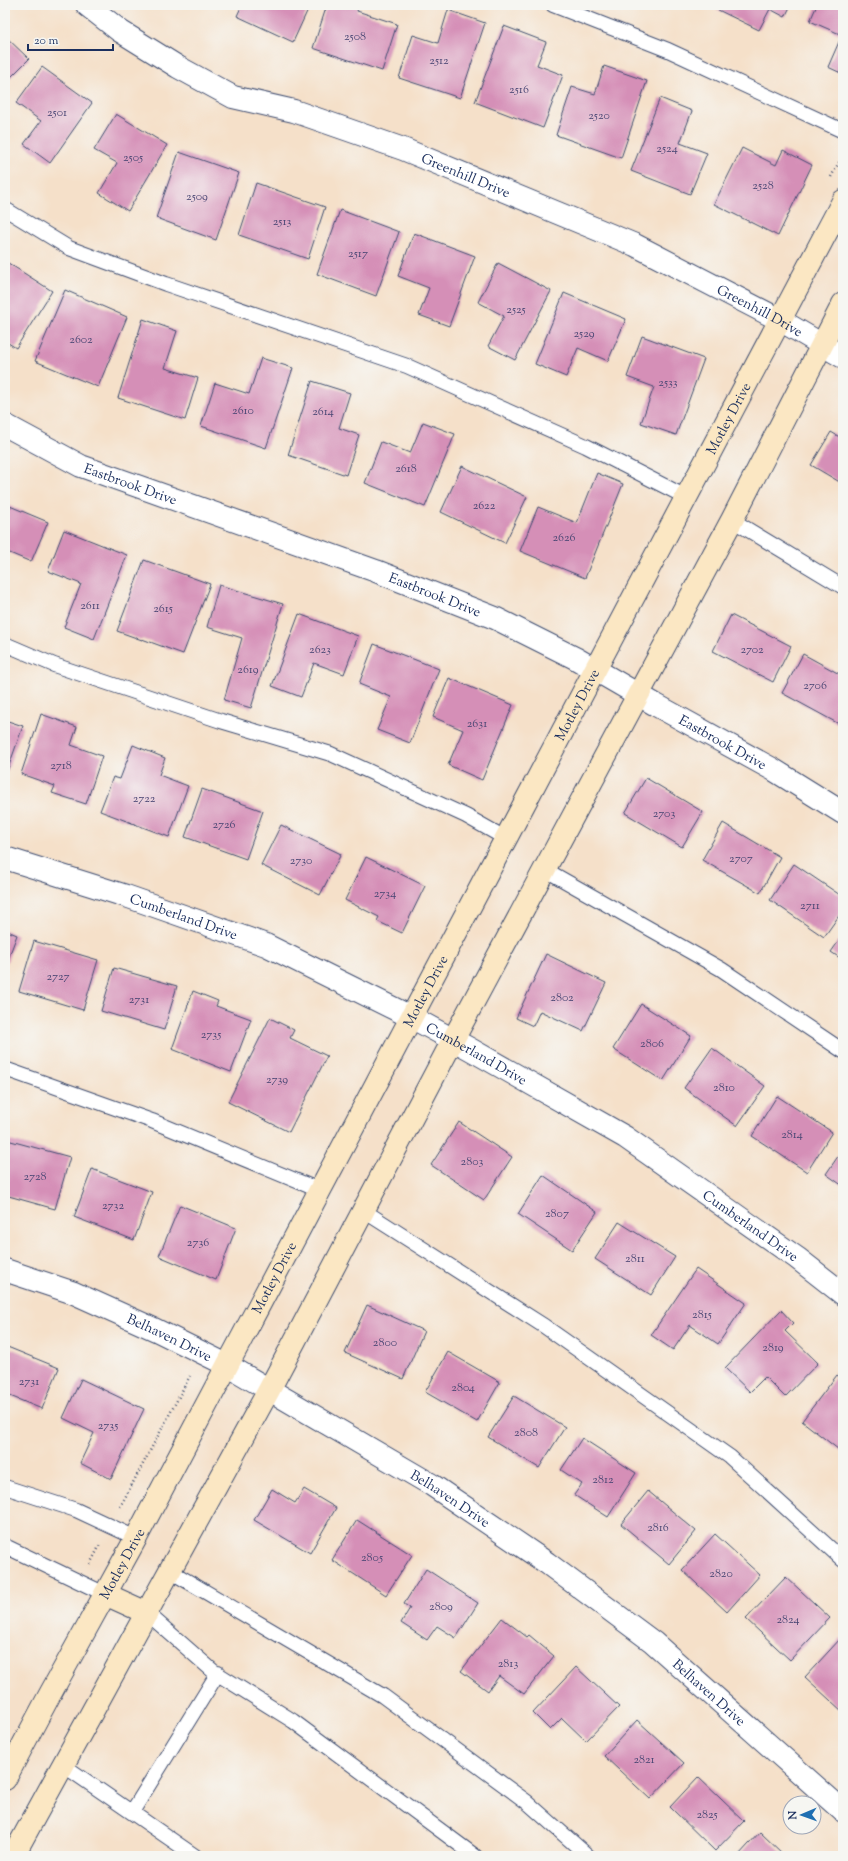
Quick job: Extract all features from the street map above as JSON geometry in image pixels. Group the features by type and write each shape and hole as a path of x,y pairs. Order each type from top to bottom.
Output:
{"main road":[{"name":"Motley Drive","path":"5,1779 136,1538 843,201"},
{"path":"13,1856 270,1390 453,1040 637,694 732,520 843,304"},
{"path":"105,1594 147,1613"}],"street":[{"name":"Greenhill Drive","path":"88,5 120,31 178,67 233,97 294,111 403,149 635,245 780,320 843,357"},
{"name":"Eastbrook Drive","path":"5,425 81,466 376,571 495,618 595,669 774,770 843,813"},
{"name":"Cumberland Drive","path":"5,858 126,896 266,945 411,1017 625,1137 797,1258 843,1294"},
{"name":"Belhaven Drive","path":"5,1270 74,1293 156,1330 227,1365 432,1484 547,1563 653,1642 843,1811"}],"lane":[{"path":"553,5 668,50 843,131"},
{"path":"5,209 69,248 166,284 407,366 586,446 686,497"},
{"path":"732,520 843,587"},
{"path":"5,644 54,665 122,688 221,721 331,754 466,816 505,838"},
{"path":"544,869 721,969 843,1051"},
{"path":"5,1069 152,1121 319,1190"},
{"path":"364,1211 544,1326 730,1457 843,1560"},
{"path":"5,1487 76,1510 136,1538"},
{"path":"5,1546 105,1594"},
{"path":"170,1571 383,1696 527,1802 588,1856"},
{"path":"147,1613 218,1673 293,1721 475,1856"},
{"path":"132,1812 218,1673"},
{"path":"63,1765 195,1856"}],"building":[{"path":"242,5 310,5 293,42 237,16"},
{"path":"327,5 359,5 357,11 397,24 382,71 313,48"},
{"path":"713,5 791,5 785,17 770,9 759,30 712,7"},
{"path":"817,5 843,5 843,74 828,67 842,35 810,21"},
{"path":"448,10 485,23 460,98 399,78 413,35 438,43"},
{"path":"504,26 546,42 537,65 563,75 543,128 475,102"},
{"path":"5,36 29,59 5,83"},
{"path":"604,66 647,81 621,158 556,135 572,87 595,94"},
{"path":"42,67 92,103 50,163 24,144 41,121 16,103"},
{"path":"660,98 692,111 680,143 707,153 690,194 631,171"},
{"path":"116,114 167,145 128,211 99,193 117,163 94,150"},
{"path":"742,148 776,165 783,150 812,165 778,236 714,204"},
{"path":"179,152 239,173 216,240 156,218"},
{"path":"256,183 325,207 308,259 239,235"},
{"path":"340,210 399,232 376,296 317,274"},
{"path":"414,233 475,256 449,326 419,315 429,288 398,276"},
{"path":"5,261 52,291 16,348 5,341"},
{"path":"498,263 551,291 515,360 488,346 504,316 478,302"},
{"path":"65,290 127,317 98,387 35,361"},
{"path":"564,293 626,319 608,361 578,348 566,377 535,364"},
{"path":"143,319 177,331 165,368 198,378 185,420 118,398"},
{"path":"642,336 704,359 676,435 641,423 654,387 627,377"},
{"path":"261,358 293,368 266,448 201,426 215,383 249,394"},
{"path":"312,381 350,393 339,428 359,435 346,475 288,455"},
{"path":"423,422 455,434 425,507 365,483 381,442 410,453"},
{"path":"831,432 843,439 843,484 811,465"},
{"path":"462,466 527,497 505,543 441,512"},
{"path":"597,473 623,484 585,578 520,551 538,507 577,523"},
{"path":"5,504 48,522 31,562 5,551"},
{"path":"64,530 127,555 94,639 64,627 81,584 48,571"},
{"path":"144,560 210,584 183,654 117,631"},
{"path":"219,585 283,604 251,708 224,700 242,638 207,627"},
{"path":"299,614 358,636 344,674 314,663 301,697 272,686"},
{"path":"731,615 791,646 773,682 713,651"},
{"path":"374,644 439,669 410,743 377,730 391,697 359,684"},
{"path":"803,654 843,676 843,717 839,724 782,693"},
{"path":"449,678 513,705 482,780 448,765 463,730 433,717"},
{"path":"41,714 77,727 71,745 102,756 86,804 52,793 55,786 21,774"},
{"path":"5,720 23,726 5,777"},
{"path":"133,745 165,758 159,775 188,786 169,837 100,811 113,777 120,779"},
{"path":"646,778 703,812 682,847 625,813"},
{"path":"202,789 263,811 246,859 185,837"},
{"path":"723,823 780,857 760,893 702,860"},
{"path":"281,825 341,854 320,895 261,865"},
{"path":"366,857 425,886 402,933 377,921 379,917 345,900"},
{"path":"794,864 843,897 843,910 824,937 770,900"},
{"path":"5,930 17,935 5,967"},
{"path":"843,935 843,960 831,952"},
{"path":"34,941 98,960 83,1010 19,991"},
{"path":"546,954 606,983 583,1031 540,1011 533,1026 516,1018"},
{"path":"114,968 177,986 164,1030 101,1011"},
{"path":"193,991 218,1001 216,1006 251,1019 231,1072 172,1049"},
{"path":"641,1004 691,1036 663,1081 613,1049"},
{"path":"270,1018 294,1030 290,1038 327,1056 289,1132 228,1102"},
{"path":"712,1048 765,1086 737,1126 684,1088"},
{"path":"777,1096 832,1132 807,1172 752,1136"},
{"path":"459,1122 512,1157 484,1200 431,1165"},
{"path":"7,1140 70,1157 55,1209 5,1195 5,1147"},
{"path":"843,1149 843,1186 826,1174"},
{"path":"92,1169 152,1192 134,1240 74,1217"},
{"path":"543,1175 597,1212 572,1250 518,1214"},
{"path":"180,1205 236,1228 216,1280 159,1256"},
{"path":"619,1222 675,1257 651,1295 595,1259"},
{"path":"696,1269 746,1303 718,1344 690,1325 673,1350 651,1335"},
{"path":"367,1305 424,1331 403,1379 345,1353"},
{"path":"781,1310 793,1323 785,1331 818,1363 785,1397 765,1377 750,1392 725,1368"},
{"path":"5,1346 59,1368 42,1409 5,1394"},
{"path":"448,1352 500,1382 477,1422 425,1392"},
{"path":"837,1375 843,1380 843,1453 802,1421"},
{"path":"81,1379 144,1409 111,1479 80,1463 94,1433 63,1418"},
{"path":"514,1396 565,1427 539,1468 488,1437"},
{"path":"582,1438 636,1473 608,1517 574,1495 582,1484 561,1470"},
{"path":"272,1489 295,1503 304,1489 336,1508 310,1553 254,1520"},
{"path":"648,1491 696,1531 669,1564 621,1524"},
{"path":"357,1520 412,1555 386,1595 332,1560"},
{"path":"715,1534 760,1575 727,1612 682,1570"},
{"path":"426,1569 478,1603 456,1638 437,1626 427,1640 401,1623 410,1608 404,1604"},
{"path":"786,1577 830,1618 790,1660 746,1619"},
{"path":"502,1618 527,1637 529,1635 554,1656 524,1694 499,1676 488,1691 461,1671"},
{"path":"841,1638 843,1640 843,1712 805,1677"},
{"path":"576,1667 619,1707 586,1741 562,1718 550,1730 533,1713"},
{"path":"637,1720 684,1763 650,1799 604,1756"},
{"path":"698,1777 744,1821 715,1851 670,1807"},
{"path":"760,1832 785,1856 738,1856"}]}
